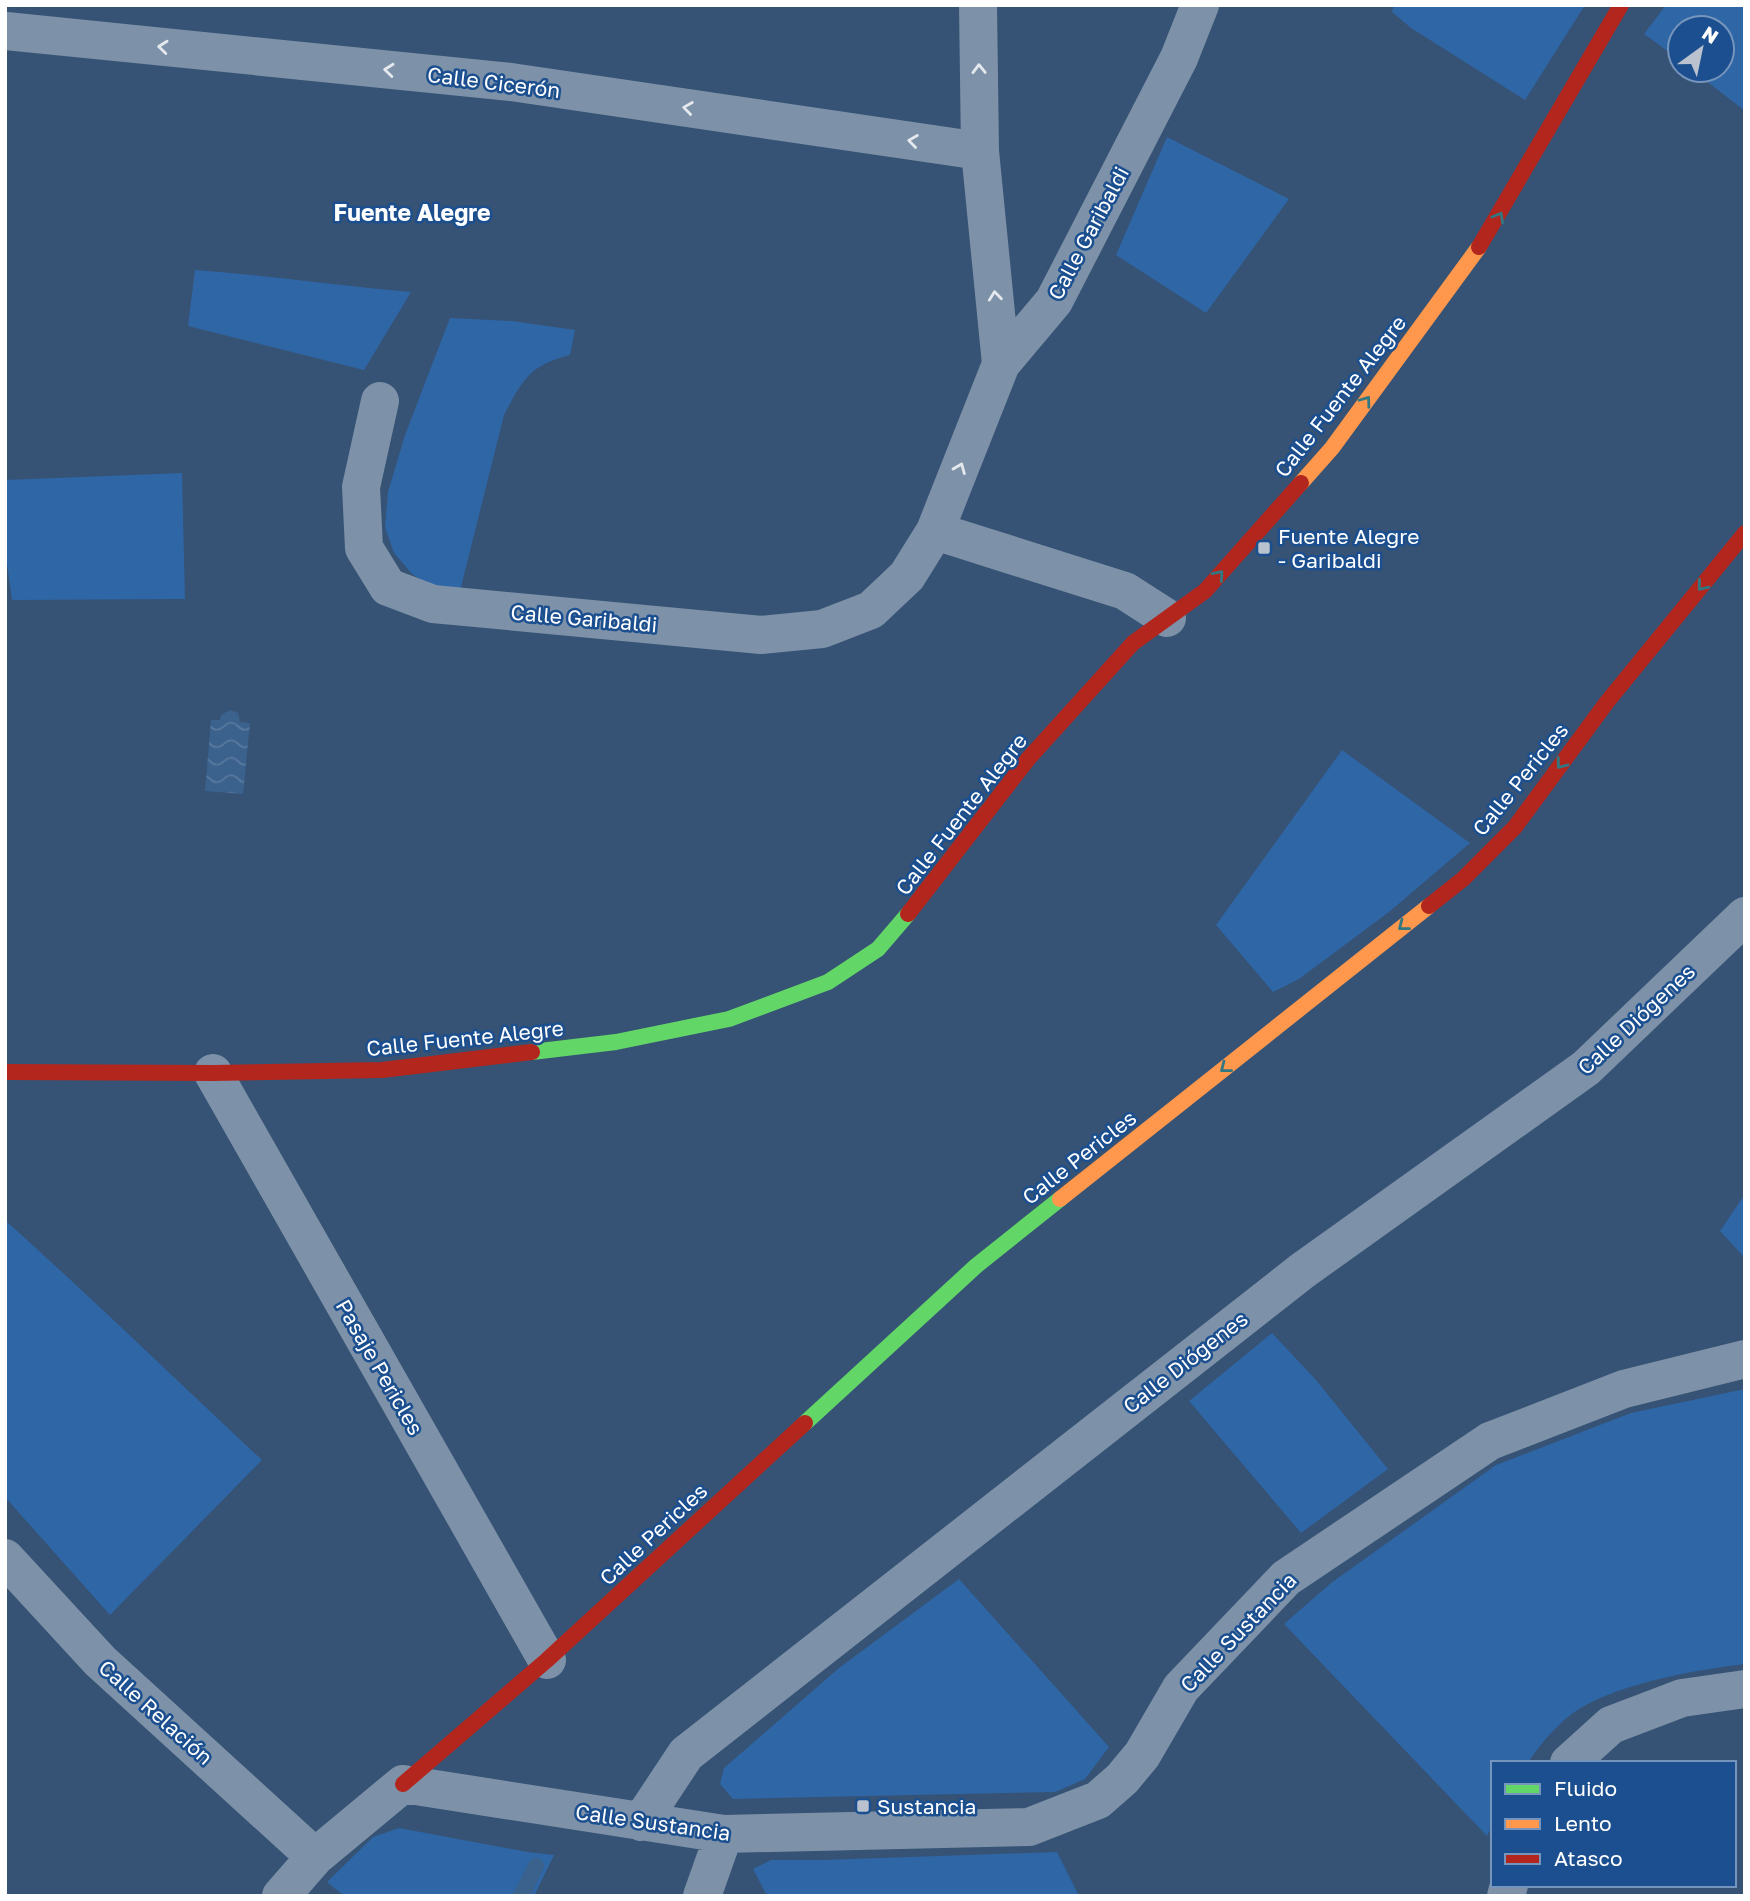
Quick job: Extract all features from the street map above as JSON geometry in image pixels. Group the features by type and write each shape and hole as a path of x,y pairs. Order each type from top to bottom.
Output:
{"street":[{"name":"Calle Cicerón","path":"10,5 6,33 511,82 980,152"},
{"path":"978,5 980,152 1001,364"},
{"name":"Calle Garibaldi","path":"380,401 361,487 364,548 388,587 433,604 761,635 822,629 871,610 907,576 935,531 1001,364 1054,301 1179,58 1200,5"},
{"name":"Calle Fuente Alegre","path":"5,1072 213,1073 382,1070 616,1042 729,1018 828,982 878,949 913,909 1028,759 1133,643 1205,591 1332,448 1489,234 1621,5"},
{"path":"935,531 1125,591 1167,618"},
{"name":"Calle Pericles","path":"403,1784 547,1660 976,1266 1463,879 1515,827 1607,702 1745,533"},
{"name":"Calle Diógenes","path":"641,1822 686,1754 1302,1271 1586,1068 1745,916"},
{"name":"Pasaje Pericles","path":"213,1073 547,1660"},
{"name":"Calle Sustancia","path":"403,1784 724,1835 1028,1827 1098,1800 1122,1779 1142,1755 1181,1688 1286,1578 1490,1441 1624,1389 1745,1359"},
{"name":"Calle Relación","path":"5,1558 100,1661 315,1857"},
{"path":"1571,1761 1611,1725 1682,1698 1745,1689"},
{"path":"281,1896 315,1857 403,1784"},
{"path":"702,1896 724,1835"}],"shaded area":[{"path":"1394,5 1585,5 1525,100 1411,28 1392,12"},
{"path":"1666,5 1745,5 1745,111 1710,84 1736,84 1736,14 1666,14 1666,50 1644,34"},
{"path":"1167,137 1289,199 1206,313 1116,255"},
{"path":"195,270 411,292 364,370 188,326"},
{"path":"450,318 512,321 575,330 570,355 545,364 529,375 504,415 460,591 434,588 412,574 394,553 385,527 388,492 405,435"},
{"path":"182,473 185,599 12,600 5,549 5,480"},
{"path":"1342,750 1470,843 1389,912 1299,979 1273,992 1216,925"},
{"path":"1745,1194 1745,1258 1720,1231"},
{"path":"5,1220 262,1460 110,1615 5,1497"},
{"path":"1272,1333 1316,1380 1388,1469 1301,1533 1189,1401"},
{"path":"1745,1389 1745,1664 1682,1674 1616,1692 1572,1714 1551,1733 1529,1761 1491,1761 1491,1828 1487,1836 1284,1624 1331,1583 1496,1465 1631,1413"},
{"path":"959,1579 1109,1747 1085,1779 1055,1792 733,1799 720,1784 724,1768 839,1668"},
{"path":"399,1828 554,1855 534,1896 344,1896 327,1882 373,1837"},
{"path":"1057,1852 1079,1896 767,1896 753,1869 771,1860"}],"water":[{"path":"230,710 238,713 240,722 250,723 243,794 205,791 211,720 220,720 221,715"}],"waterway":[{"path":"521,1896 536,1866"}],"traffic: fast":[{"path":"532,1052 616,1042 729,1019 828,982 878,949 908,914"},
{"path":"805,1423 976,1266 1060,1199"}],"traffic: slow":[{"path":"1301,483 1332,448 1479,247"},
{"path":"1060,1199 1429,906"}],"traffic: jam":[{"path":"1479,247 1621,5"},
{"path":"908,914 1028,759 1133,643 1205,591 1301,483"},
{"path":"1429,906 1463,879 1515,827 1607,702 1745,533"},
{"path":"5,1072 213,1073 382,1070 532,1052"},
{"path":"403,1784 547,1660 805,1423"}],"place":[{"name":"Fuente Alegre - Garibaldi","path":"1264,548"},
{"name":"Sustancia","path":"863,1806"}],"district":[{"name":"Fuente Alegre","path":"412,212"}]}
